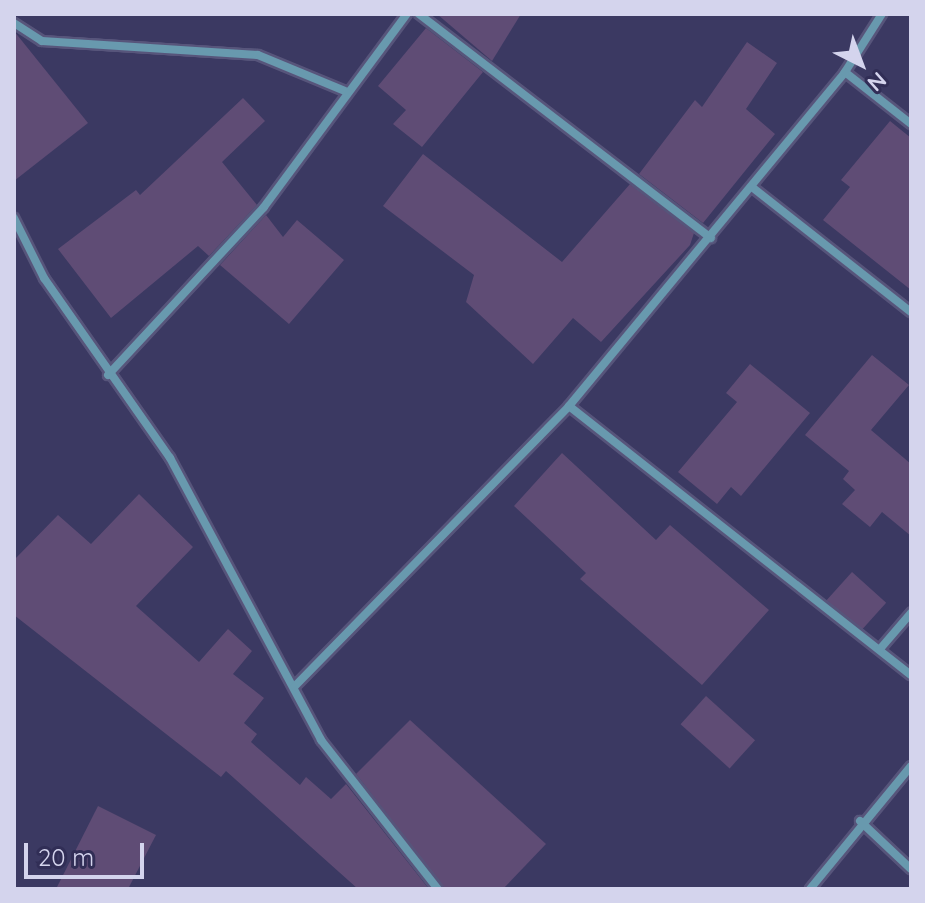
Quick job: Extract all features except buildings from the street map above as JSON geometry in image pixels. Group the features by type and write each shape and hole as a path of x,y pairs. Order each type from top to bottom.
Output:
{"street":[{"path":"108,375 264,207 345,91 407,14"},
{"path":"419,14 711,238"},
{"path":"295,686 569,406 711,238 845,72 882,14"},
{"path":"14,23 42,41 258,55 345,91"},
{"path":"845,72 911,124"},
{"path":"752,187 911,312"},
{"path":"14,218 108,375 170,458 217,557 295,686 321,740 438,889"},
{"path":"569,406 911,675"},
{"path":"880,649 911,613"},
{"path":"810,889 860,821 911,766"},
{"path":"860,821 911,869"}]}
